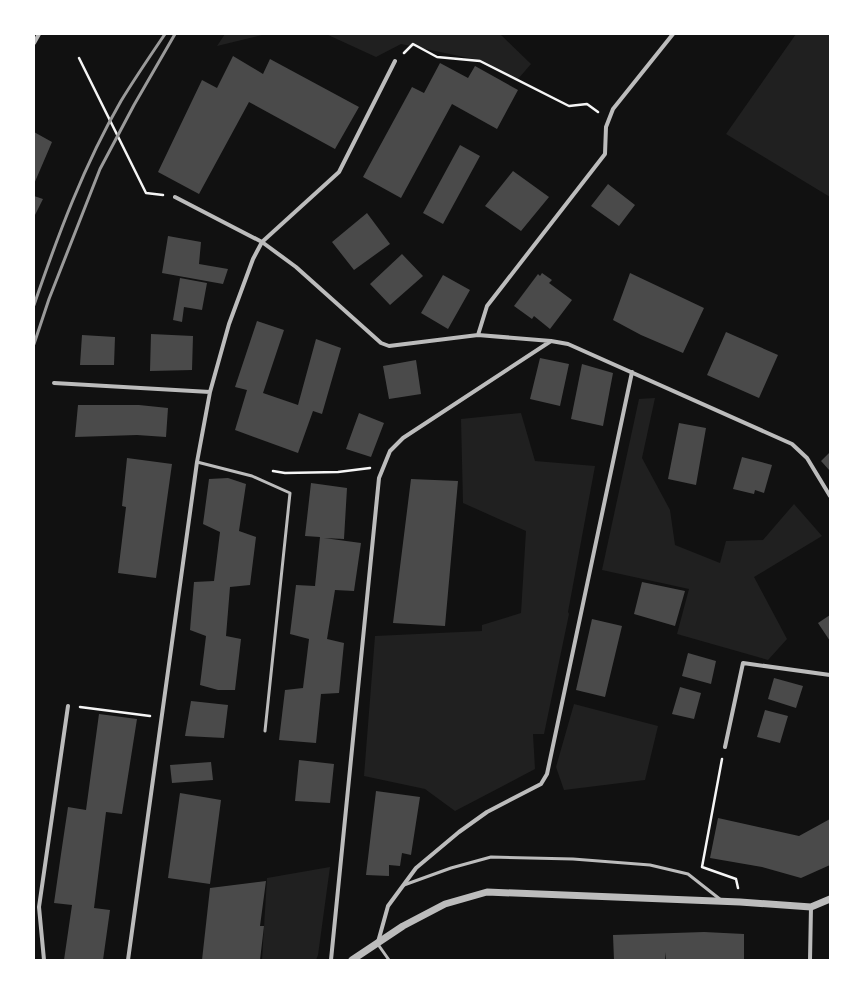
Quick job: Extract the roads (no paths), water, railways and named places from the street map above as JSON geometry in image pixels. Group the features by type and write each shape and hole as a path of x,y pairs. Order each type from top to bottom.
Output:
{"street":[{"path":"34,43 39,34"},
{"path":"478,335 487,306 605,154 606,127 613,110 673,34"},
{"path":"128,960 197,462 210,392 228,324 253,259 262,242 338,172 395,61"},
{"path":"175,197 262,242 296,268 381,343 390,346 478,335 551,340 568,344 792,444 807,458 830,496"},
{"path":"330,960 379,478 390,451 403,438 551,340"},
{"path":"378,944 388,906 416,868 459,832 487,812 541,784 546,774 632,372"},
{"path":"54,383 210,392"},
{"path":"724,747 743,663 830,675"},
{"path":"44,960 39,907 68,706"},
{"path":"352,960 403,926 445,904 487,892 740,902 811,907 830,899"},
{"path":"810,960 811,907"}],"lane":[{"path":"197,462 252,476 290,493 265,731"},
{"path":"404,885 451,868 491,857 573,859 650,865 688,874 724,902"},
{"path":"378,944 389,960"}],"railway":[{"path":"34,305 62,227 95,150 121,101 165,34"},
{"path":"34,344 49,299 100,169 134,105 175,34"}]}
